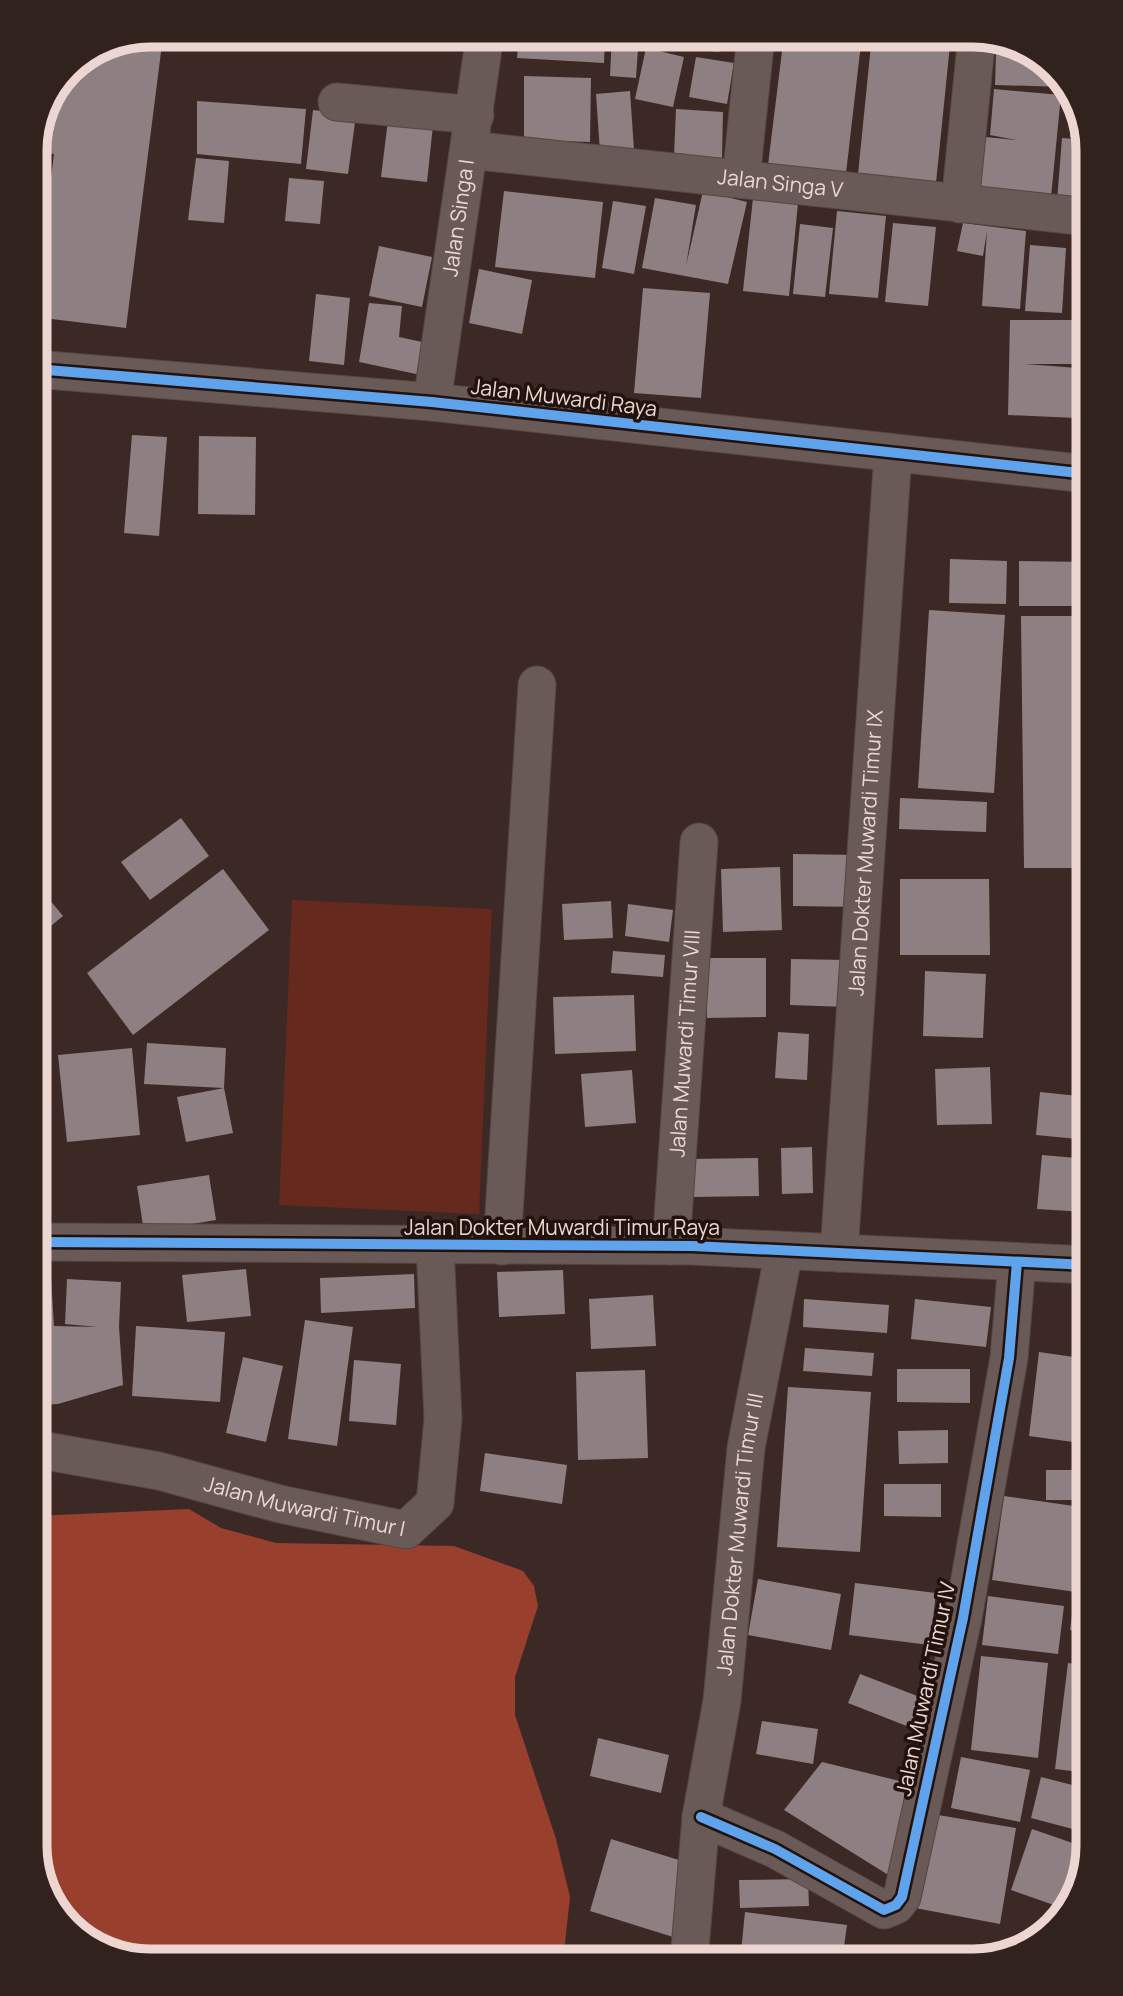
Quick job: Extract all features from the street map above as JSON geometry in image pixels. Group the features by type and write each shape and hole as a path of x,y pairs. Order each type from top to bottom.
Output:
{"street":[{"name":"Jalan Singa I","path":"432,402 483,47"},
{"path":"741,179 755,47"},
{"path":"960,204 976,47"},
{"name":"Jalan Singa V","path":"337,102 472,132 741,179 1076,216"},
{"name":"Jalan Muwardi Raya","path":"47,370 432,402 1076,473"},
{"name":"Jalan Dokter Muwardi Timur IX","path":"839,1253 893,453"},
{"path":"502,1246 537,685"},
{"name":"Jalan Muwardi Timur VIII","path":"671,1247 699,842"},
{"name":"Jalan Dokter Muwardi Timur Raya","path":"47,1242 671,1247 1076,1264"},
{"name":"Jalan Muwardi Timur I","path":"47,1450 159,1472 280,1504 406,1530 435,1503 443,1419 435,1246"},
{"name":"Jalan Dokter Muwardi Timur III","path":"690,1949 701,1817 722,1701 746,1448 785,1251"},
{"name":"Jalan Muwardi Timur IV","path":"701,1817 775,1849 884,1910 896,1905 902,1897 963,1618 1009,1358 1017,1262"}],"shaded area":[{"path":"292,900 492,909 479,1214 279,1205"},
{"path":"189,1509 221,1528 276,1543 454,1546 523,1571 534,1586 538,1606 515,1677 515,1715 556,1839 570,1897 564,1949 143,1949 105,1938 82,1923 58,1891 49,1866 47,1846 47,1515"}],"building":[{"path":"162,47 126,328 47,318 47,209 54,154 47,153 51,123 65,93 77,77 111,55 130,49"},
{"path":"518,47 605,47 604,63 517,58"},
{"path":"611,47 638,47 636,78 610,76"},
{"path":"674,47 720,47 719,52"},
{"path":"783,47 861,47 845,182 767,173"},
{"path":"871,47 950,47 936,183 858,174"},
{"path":"646,48 684,57 673,107 635,99"},
{"path":"996,52 1006,53 1030,65 1053,87 995,85"},
{"path":"696,57 734,63 727,104 689,97"},
{"path":"524,76 591,78 590,142 524,140"},
{"path":"994,89 1059,95 1051,197 980,193 985,137 1016,140 990,135"},
{"path":"630,91 634,150 600,152 596,94"},
{"path":"197,101 306,109 301,164 197,154"},
{"path":"676,109 723,112 722,158 674,156"},
{"path":"313,110 356,115 348,174 306,169"},
{"path":"388,120 433,125 427,182 381,177"},
{"path":"1071,121 1075,137 1070,137"},
{"path":"1062,138 1075,139 1076,202 1057,201"},
{"path":"196,158 229,161 224,223 188,220"},
{"path":"289,178 324,181 320,224 285,221"},
{"path":"504,191 603,202 595,278 495,267"},
{"path":"703,191 747,202 728,284 642,268 655,198 696,205 686,266"},
{"path":"753,198 798,203 789,296 743,291"},
{"path":"613,201 646,206 634,274 602,268"},
{"path":"837,211 886,216 878,298 829,294"},
{"path":"893,223 936,227 928,306 885,302"},
{"path":"963,223 1026,231 1020,309 982,306 987,231 983,256 957,251"},
{"path":"800,224 833,228 825,297 793,294"},
{"path":"1030,245 1066,248 1062,313 1025,311"},
{"path":"379,246 432,257 422,307 369,296"},
{"path":"479,269 532,280 522,334 469,323"},
{"path":"643,288 710,293 701,398 634,393"},
{"path":"316,294 350,298 344,365 309,361"},
{"path":"369,303 402,306 399,337 427,343 421,375 359,362"},
{"path":"1010,320 1076,320 1076,364 1025,364 1076,368 1076,418 1008,415"},
{"path":"132,435 167,437 159,536 124,533"},
{"path":"199,436 256,437 255,515 198,514"},
{"path":"950,559 1007,561 1006,604 949,603"},
{"path":"1019,561 1076,562 1076,606 1019,606"},
{"path":"929,610 1005,615 994,793 918,788"},
{"path":"1021,616 1076,616 1076,868 1024,868"},
{"path":"900,798 987,802 986,832 899,829"},
{"path":"181,818 209,856 150,900 121,862"},
{"path":"793,854 859,855 858,907 793,906"},
{"path":"780,867 782,930 723,932 721,869"},
{"path":"223,869 269,930 133,1035 87,973"},
{"path":"900,879 989,879 990,955 900,955"},
{"path":"47,897 63,916 47,929"},
{"path":"611,901 613,938 564,940 562,904"},
{"path":"628,904 673,910 669,942 625,936"},
{"path":"613,951 665,955 663,977 611,973"},
{"path":"706,958 766,958 766,1017 707,1018"},
{"path":"791,959 848,960 847,1007 790,1005"},
{"path":"925,971 986,974 983,1038 923,1036"},
{"path":"634,995 636,1051 555,1054 553,997"},
{"path":"778,1032 809,1034 807,1080 775,1078"},
{"path":"147,1043 226,1048 224,1088 144,1084"},
{"path":"132,1048 140,1135 67,1142 58,1055"},
{"path":"990,1067 992,1124 937,1125 935,1069"},
{"path":"632,1070 636,1123 585,1127 581,1074"},
{"path":"224,1088 233,1133 186,1142 177,1097"},
{"path":"1040,1092 1076,1096 1076,1139 1036,1135"},
{"path":"812,1147 813,1193 782,1194 781,1148"},
{"path":"1042,1155 1076,1158 1076,1211 1037,1209"},
{"path":"758,1158 759,1196 692,1197 691,1159"},
{"path":"209,1175 216,1220 144,1232 137,1186"},
{"path":"246,1269 251,1316 187,1322 182,1275"},
{"path":"563,1270 565,1314 499,1317 497,1272"},
{"path":"414,1274 415,1308 321,1313 320,1278"},
{"path":"47,1278 51,1278 54,1326 98,1327 65,1324 67,1279 121,1282 119,1327 123,1385 58,1404 47,1404"},
{"path":"653,1295 656,1346 591,1349 589,1299"},
{"path":"804,1299 889,1305 887,1333 803,1327"},
{"path":"915,1299 991,1307 986,1347 911,1339"},
{"path":"305,1320 353,1327 337,1446 288,1439"},
{"path":"136,1326 225,1332 220,1402 132,1396"},
{"path":"805,1348 874,1353 872,1376 803,1371"},
{"path":"1039,1352 1076,1357 1076,1442 1029,1436"},
{"path":"243,1357 283,1366 266,1442 226,1433"},
{"path":"354,1360 401,1364 396,1425 349,1421"},
{"path":"897,1369 970,1369 970,1403 897,1402"},
{"path":"645,1370 648,1458 578,1460 576,1372"},
{"path":"788,1387 871,1392 860,1552 777,1547"},
{"path":"948,1430 948,1463 899,1464 898,1431"},
{"path":"485,1453 567,1465 562,1504 480,1491"},
{"path":"1046,1470 1076,1470 1076,1500 1046,1500"},
{"path":"884,1484 941,1484 941,1517 884,1516"},
{"path":"1004,1496 1076,1506 1076,1592 992,1580"},
{"path":"758,1579 841,1594 831,1650 748,1635"},
{"path":"855,1583 936,1593 930,1645 849,1635"},
{"path":"988,1596 1064,1606 1058,1654 982,1645"},
{"path":"1074,1601 1076,1601 1076,1631 1070,1630"},
{"path":"981,1656 1048,1663 1038,1758 971,1750"},
{"path":"1068,1663 1076,1664 1076,1772 1055,1769"},
{"path":"860,1674 933,1702 922,1732 848,1703"},
{"path":"762,1721 818,1729 813,1764 756,1754"},
{"path":"598,1738 669,1755 661,1793 590,1776"},
{"path":"961,1757 1030,1770 1020,1822 951,1808"},
{"path":"822,1762 912,1784 890,1876 784,1810"},
{"path":"1041,1777 1076,1786 1076,1830 1031,1818"},
{"path":"932,1814 1016,1828 1000,1924 915,1908"},
{"path":"1032,1829 1076,1844 1070,1879 1056,1906 1011,1890"},
{"path":"611,1839 695,1865 673,1937 590,1911"},
{"path":"808,1879 809,1906 740,1908 739,1880"},
{"path":"745,1912 847,1925 844,1949 741,1949"}],"cycle path":[{"path":"47,370 432,402 1076,473"},
{"path":"47,1242 692,1246 1076,1264"},
{"path":"701,1817 775,1849 884,1910 896,1905 902,1897 963,1618 1009,1358 1017,1262"}]}
